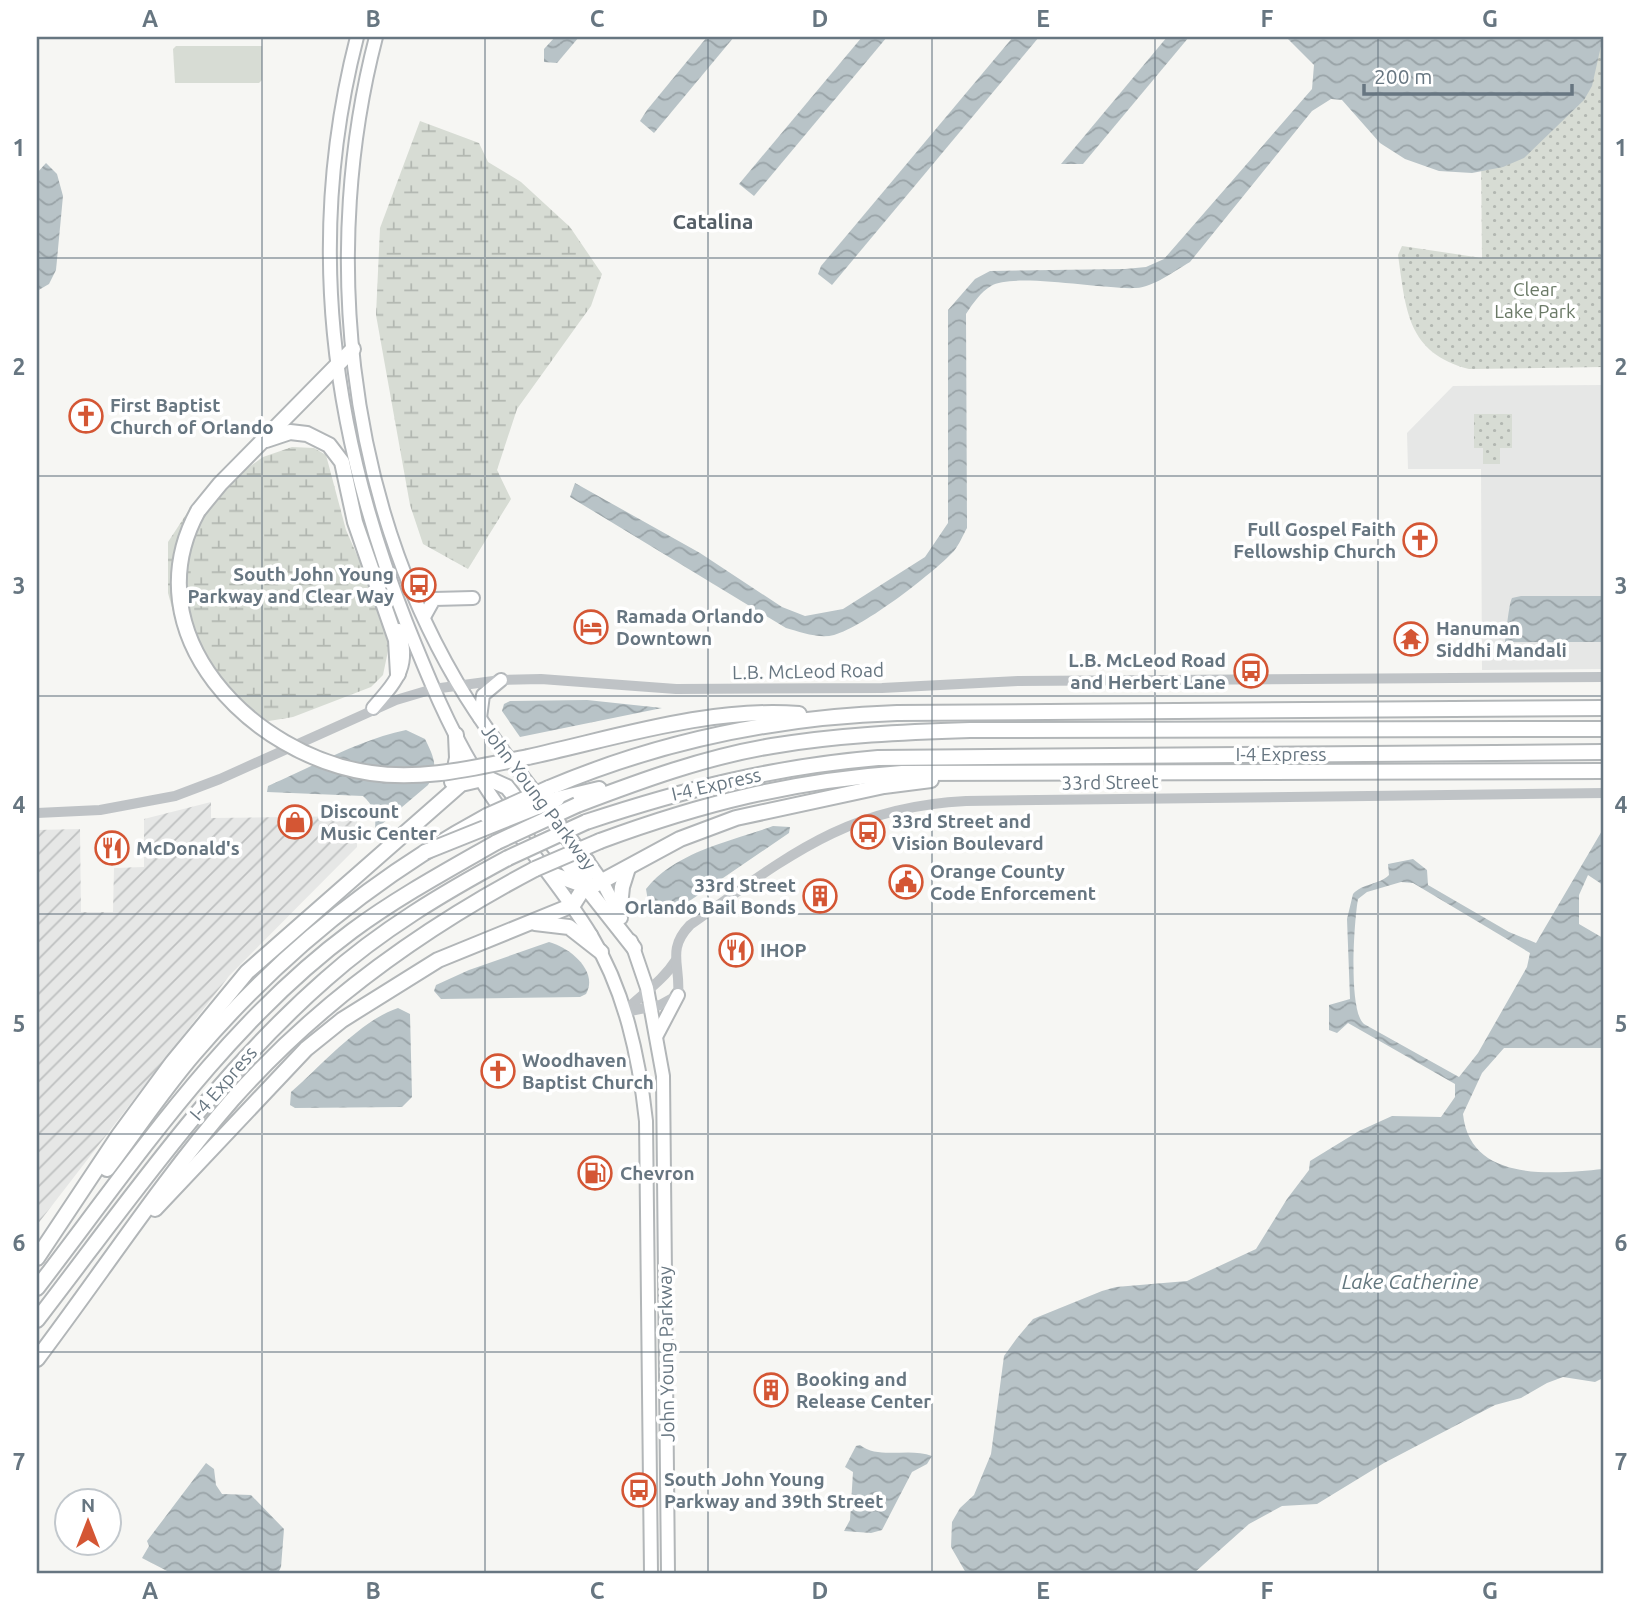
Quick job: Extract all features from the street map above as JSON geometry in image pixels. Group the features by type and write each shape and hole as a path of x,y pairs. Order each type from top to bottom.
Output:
{"highway":[{"path":"354,349 220,484 198,511 185,543 179,571 184,625 198,655 223,692 266,731 322,761 384,775 437,775 732,716 778,713 824,717"},
{"path":"266,440 289,432 307,434 329,445 342,462 355,522 396,639 398,674"},
{"path":"37,1260 182,1068 216,1029 302,945 425,852 487,816 679,743 752,727 824,717 911,713 1603,708"},
{"name":"I-4 Express","path":"37,1288 204,1071 273,999 351,932 418,886 497,842 577,805 665,773 770,746 889,733 970,730 1603,729"},
{"path":"442,799 456,769 456,735"},
{"name":"I-4 Express","path":"37,1328 41,1315 203,1103 264,1037 327,978 418,909 508,858 586,822 721,781 878,758 1603,752"},
{"path":"552,874 585,886 603,883 709,827 771,809 884,786 1023,771"},
{"path":"37,1359 128,1234 233,1099 325,1009 392,955 453,914 535,869 600,841 683,810 807,782 902,773 1603,771"},
{"path":"425,852 553,793 665,773"},
{"path":"37,1260 142,1104 247,972 461,784 479,777 497,780 514,794 634,948"},
{"path":"128,1234 306,1049 342,1020 438,960 573,905 585,886 587,861"},
{"path":"620,916 622,887 628,868"},
{"path":"526,923 569,927 601,951"}],"main road":[{"name":"John Young Parkway","path":"357,37 340,123 333,184 330,281 337,367 360,487 393,589 433,689 479,777 552,874 601,951 625,1012 645,1110 651,1573"},
{"name":"John Young Parkway","path":"376,37 361,111 350,199 349,288 354,349 366,430 385,512 424,617 458,684 480,719 603,883 634,948 648,988 657,1035 664,1101 668,1573"},
{"path":"373,708 404,662 404,650 391,604 393,589"},
{"path":"424,617 434,599 473,598"},
{"path":"480,719 483,695 501,680"},
{"path":"657,1035 678,995"},
{"path":"648,1227 665,1258"},
{"path":"650,1440 667,1486"}],"street":[{"name":"L.B. McLeod Road","path":"37,813 112,809 175,796 220,779 373,708 433,689 501,680 541,679 687,690 882,688 1043,681 1603,677"},
{"name":"33rd Street","path":"678,995 677,941 690,925 806,846 844,826 918,806 966,801 1603,793"},
{"name":"33rd Street","path":"625,1012 648,988 664,978 676,960"},
{"path":"625,1012 651,1007 678,995"}],"shaded area":[{"path":"1603,385 1603,669 1482,670 1481,469 1408,469 1407,433 1453,386"},
{"path":"211,802 211,818 357,816 357,847 229,976 37,1225 37,830 80,829 81,912 113,912 114,868 144,867 144,819"}],"green space":[{"name":"Clear Lake Park","path":"1480,37 1603,37 1603,367 1469,369 1448,362 1433,352 1413,327 1398,255 1402,246 1482,258"},
{"path":"176,46 262,46 262,80 259,83 175,83 173,49"},
{"path":"420,121 479,143 488,162 521,182 570,227 602,274 591,306 517,409 497,470 511,499 468,569 423,544 410,505 376,315 380,228"},
{"path":"1474,414 1512,414 1512,448 1500,448 1500,464 1483,464 1483,448 1474,448"},
{"path":"292,447 314,448 326,455 346,530 367,578 389,646 383,675 371,687 293,717 269,721 243,719 228,710 202,677 179,634 168,593 168,542 189,510 263,457"}],"water":[{"path":"555,37 579,37 557,63 544,62 544,49"},
{"path":"707,37 734,37 654,133 640,121"},
{"path":"862,37 887,37 754,196 739,184"},
{"path":"1013,37 1039,37 832,285 818,274 821,266"},
{"path":"1167,37 1189,37 1083,164 1061,164"},
{"path":"1286,37 1603,37 1592,86 1584,100 1524,158 1503,167 1472,173 1439,171 1405,159 1380,143 1342,100 1331,99 1312,111 1190,262 1164,278 1136,288 1018,281 1002,282 987,288 966,314 967,528 954,551 930,573 880,611 847,630 822,636 786,628 570,497 575,483 700,553 782,607 805,616 843,609 925,557 948,523 948,310 975,279 990,271 1125,269 1146,267 1164,259 1312,89 1314,65"},
{"path":"46,163 57,174 63,196 56,270 49,284 37,291 37,173"},
{"path":"1603,596 1603,642 1505,642 1512,598"},
{"path":"587,700 662,708 520,737 502,711 504,704 510,701"},
{"path":"406,730 425,739 433,757 433,773 428,785 375,830 374,812 363,796 267,792 268,786 336,755 370,740"},
{"path":"773,826 790,827 789,833 666,917 660,916 648,901 646,889 672,866 705,849"},
{"name":"Lake Catherine","path":"1603,829 1603,885 1588,875 1579,895 1579,924 1603,938 1603,1048 1504,1048 1482,1073 1463,1114 1469,1136 1481,1152 1497,1163 1539,1172 1603,1169 1603,1378 1595,1382 1563,1377 1547,1383 1521,1398 1495,1405 1384,1463 1317,1504 1282,1506 1249,1524 1194,1573 966,1573 951,1547 952,1522 960,1508 974,1495 991,1454 1004,1356 1033,1319 1116,1287 1187,1281 1256,1249 1287,1199 1309,1170 1310,1161 1359,1131 1392,1116 1441,1117 1455,1097 1455,1084 1348,1023 1337,1033 1329,1030 1329,1005 1350,999 1347,919 1353,894 1389,875 1388,864 1413,859 1427,870 1428,885 1509,932 1536,943","holes":["1401,882 1413,883 1530,953 1527,967 1478,1053 1459,1077 1364,1024 1359,1016 1354,985 1358,899 1367,892"]},
{"path":"549,942 565,949 580,961 589,977 586,994 580,997 441,999 434,991 436,985 469,970"},
{"path":"398,1008 410,1014 412,1097 402,1107 295,1108 290,1105 291,1092 342,1045 370,1023"},
{"path":"860,1445 876,1452 932,1456 927,1464 912,1472 882,1530 871,1533 844,1531 850,1520 853,1472 845,1467 856,1446"},
{"path":"206,1463 214,1469 216,1485 222,1494 251,1495 284,1529 281,1567 278,1573 171,1573 142,1558 149,1546 147,1541"}],"place":[{"name":"First Baptist Church of Orlando","path":"86,416"},
{"name":"Full Gospel Faith Fellowship Church","path":"1420,540"},
{"name":"South John Young Parkway and Clear Way","path":"419,585"},
{"name":"Ramada Orlando Downtown","path":"591,627"},
{"name":"Hanuman Siddhi Mandali","path":"1411,639"},
{"name":"L.B. McLeod Road and Herbert Lane","path":"1251,671"},
{"name":"Discount Music Center","path":"295,822"},
{"name":"33rd Street and Vision Boulevard","path":"868,832"},
{"name":"McDonald's","path":"112,848"},
{"name":"Orange County Code Enforcement","path":"906,882"},
{"name":"33rd Street Orlando Bail Bonds","path":"820,896"},
{"name":"IHOP","path":"736,950"},
{"name":"Woodhaven Baptist Church","path":"498,1071"},
{"name":"Chevron","path":"595,1173"},
{"name":"Booking and Release Center","path":"771,1390"},
{"name":"South John Young Parkway and 39th Street","path":"639,1490"}],"district":[{"name":"Catalina","path":"713,222"}]}
